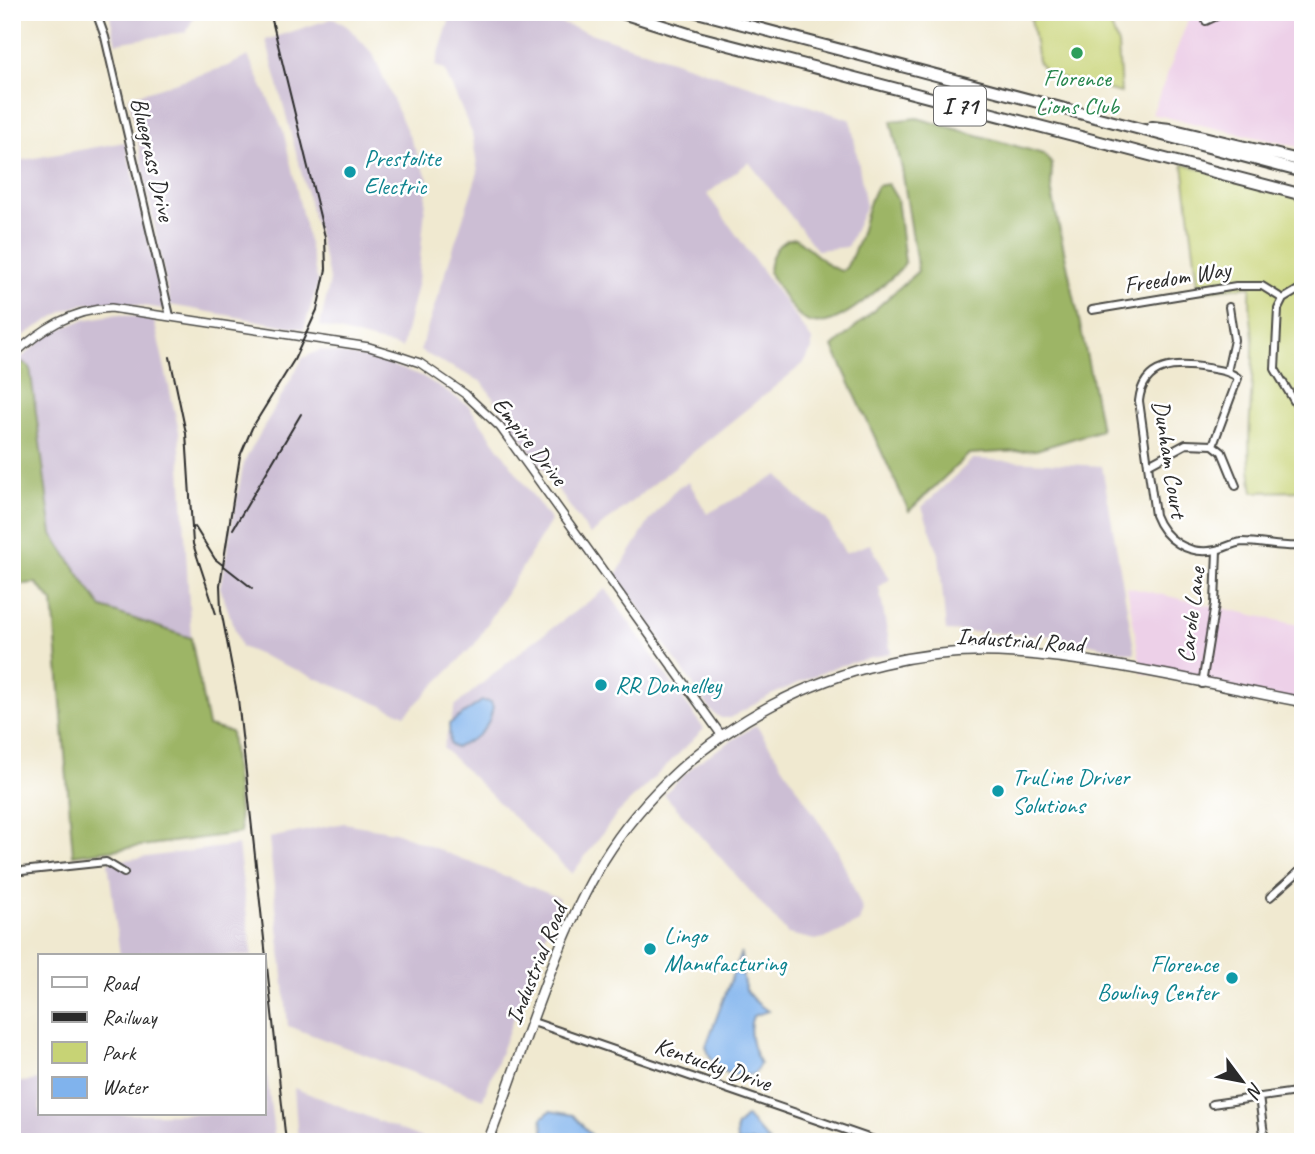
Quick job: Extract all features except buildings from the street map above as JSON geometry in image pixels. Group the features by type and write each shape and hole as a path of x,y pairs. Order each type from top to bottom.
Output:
{"highway":[{"name":"I 71","path":"619,12 698,37 1303,195"},
{"name":"I 71","path":"697,12 1303,172"},
{"path":"1127,126 1170,129 1303,161"}],"main road":[{"name":"Industrial Road","path":"488,1142 569,928 611,850 663,788 722,736 767,708 821,682 872,666 945,654 996,652 1052,657 1303,702"}],"street":[{"name":"Bluegrass Drive","path":"96,12 105,37 170,316"},
{"path":"1206,21 1225,12"},
{"name":"Freedom Way","path":"1092,310 1236,286 1262,286 1283,299"},
{"path":"1303,288 1283,299 1278,309 1275,369 1303,416"},
{"path":"1227,372 1234,340 1229,307"},
{"name":"Empire Drive","path":"14,352 44,328 85,311 119,308 369,347 420,363 466,394 505,433 722,736"},
{"name":"Dunham Court","path":"1213,445 1238,381 1236,376 1227,372 1176,364 1159,369 1146,380 1139,401 1155,515 1161,531 1186,548 1217,550 1241,542 1267,547 1303,546"},
{"path":"1149,464 1186,444 1213,445 1222,452 1237,486"},
{"name":"Carole Lane","path":"1202,684 1215,604 1217,550"},
{"path":"12,872 106,862 124,873"},
{"path":"1270,897 1303,867"},
{"name":"Kentucky Drive","path":"533,1023 880,1142"},
{"path":"1212,1104 1303,1091"},
{"path":"1259,1097 1265,1142"}],"shaded area":[{"path":"109,12 197,12 186,32 116,43"},
{"path":"452,12 527,12 851,120 866,206 847,247 817,250 749,162 707,194 812,340 812,349 803,364 590,535 482,382 420,351 478,172 472,133 444,69 435,66"},
{"path":"1191,12 1303,12 1303,148 1152,114"},
{"path":"334,18 348,27 373,54 428,179 418,281 402,348 320,326 330,280 266,40"},
{"path":"248,56 283,130 318,283 304,329 170,305 129,97 228,66"},
{"path":"125,142 165,309 122,303 84,304 64,311 21,337 12,335 12,162"},
{"path":"118,314 154,320 179,431 191,638 102,608 52,534 30,367 19,360 50,333 83,320"},
{"path":"320,350 369,358 422,376 468,405 551,521 475,644 405,715 241,647 220,587 244,462 303,358"},
{"path":"973,459 1102,466 1135,654 1055,636 946,631 939,554 922,507"},
{"path":"778,475 797,497 827,520 845,553 870,544 890,579 879,587 891,653 835,667 771,695 730,718 721,718 712,712 616,575 650,520 677,488 689,482 707,514"},
{"path":"1127,587 1303,626 1303,702 1142,673"},
{"path":"606,589 704,729 617,814 572,874 443,748 455,706 530,644"},
{"path":"756,725 837,849 863,910 859,922 829,937 815,940 788,934 664,794 698,762"},
{"path":"344,823 395,832 559,898 483,1099 288,1026 269,838"},
{"path":"238,845 252,954 120,954 108,862"},
{"path":"266,1067 275,1142 12,1142 12,1083 38,1080 38,1116 266,1116"},
{"path":"294,1088 432,1142 298,1142"}],"green space":[{"name":"Florence Lions Club","path":"1030,12 1106,12 1118,45 1121,93 1048,75 1038,61"},
{"path":"917,118 1044,154 1052,164 1051,188 1101,430 1036,450 969,454 909,511 833,347 918,271 902,169 891,121"},
{"path":"1183,164 1303,195 1303,491 1253,492 1249,454 1253,359 1251,286 1199,292"},
{"path":"888,184 897,199 905,262 901,269 842,316 828,322 805,320 789,304 769,272 776,249 784,241 796,238 831,267 841,271 846,268 856,248 877,186"},
{"path":"19,360 30,367 52,534 102,608 191,638 208,726 231,732 241,833 73,855 53,602 36,583 12,585 12,367"}],"water":[{"path":"482,701 491,702 493,707 488,723 475,737 455,748 450,744 449,724"},
{"path":"741,952 742,972 748,993 768,1011 753,1016 750,1035 760,1064 754,1074 746,1075 730,1074 718,1067 706,1046"},
{"path":"550,1111 573,1115 598,1142 544,1142 542,1118"},
{"path":"746,1116 769,1142 737,1142 736,1128"}],"railway":[{"path":"266,954 238,699 221,610 220,585 240,456 252,428 294,360 317,310 326,269 325,237 270,12"},
{"path":"170,357 186,433 193,544 216,614"},
{"path":"233,529 301,414"},
{"path":"195,527 215,559 252,588"},
{"path":"266,957 286,1142"}],"place":[{"name":"Florence Lions Club","path":"1077,53"},
{"name":"Prestolite Electric","path":"350,172"},
{"name":"RR Donnelley","path":"601,685"},
{"name":"TruLine Driver Solutions","path":"998,791"},
{"name":"Lingo Manufacturing","path":"650,949"},
{"name":"Florence Bowling Center","path":"1232,978"}]}
